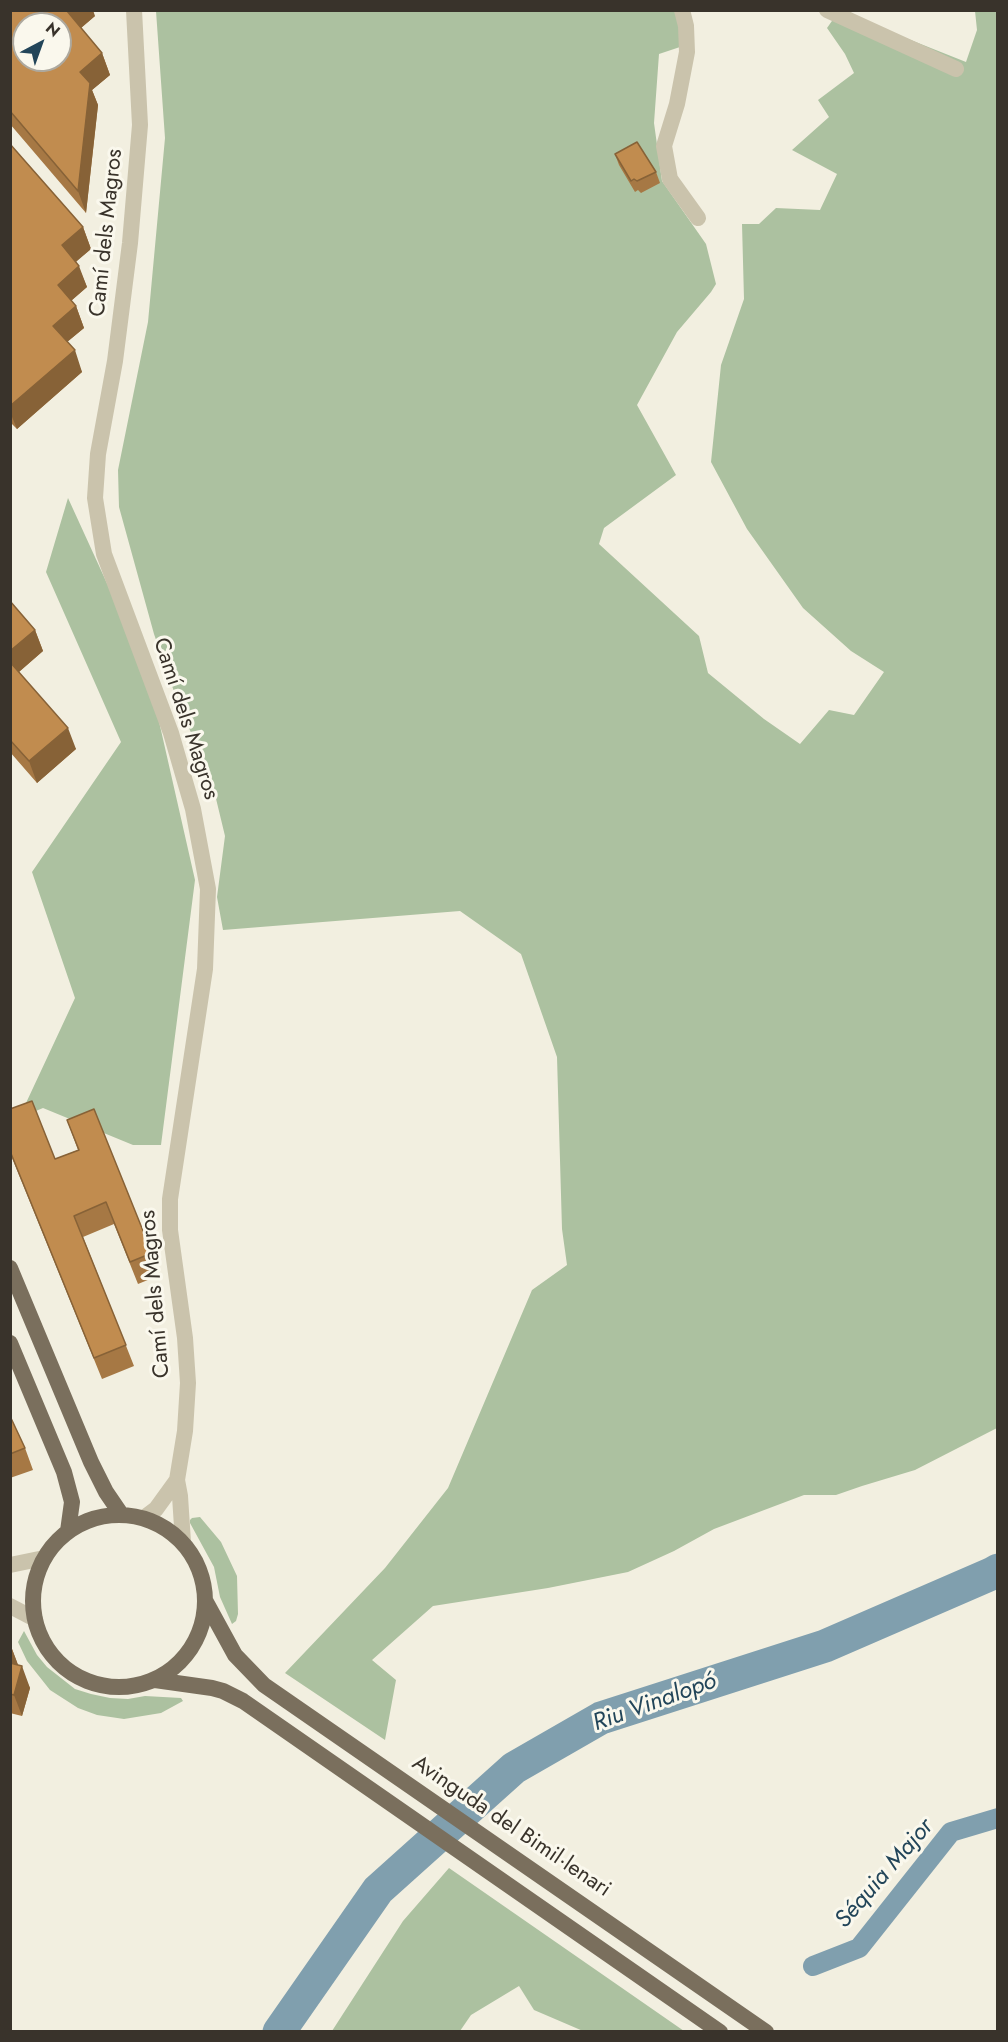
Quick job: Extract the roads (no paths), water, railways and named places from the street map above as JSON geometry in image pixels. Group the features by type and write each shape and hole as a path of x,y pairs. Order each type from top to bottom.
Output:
{"main road":[{"path":"10,1268 91,1462 105,1492 121,1514"},
{"path":"10,1343 64,1472 72,1502 68,1531"},
{"path":"121,1514 144,1518 159,1524 183,1542 200,1570 206,1602 202,1630 188,1654 173,1669 155,1680 136,1686 116,1688 96,1684 77,1677 61,1665 48,1649 38,1631 35,1619 34,1588 44,1558 51,1547 68,1531 93,1518 121,1514"},
{"name":"Avinguda del Bimil·lenari","path":"206,1602 235,1655 264,1685 766,2031"},
{"path":"155,1680 212,1688 224,1691 243,1701 720,2031"}],"street":[{"name":"Camí dels Magros","path":"134,10 141,125 130,243 115,361 98,454 95,498 104,554 171,733 193,809 208,888 205,969 170,1199 170,1230 185,1338 188,1383 185,1431 177,1480 183,1542"},
{"path":"682,10 686,26 687,52 677,104 664,146 670,179 698,218"},
{"path":"827,10 956,69"},
{"name":"Camí dels Magros","path":"144,1518 156,1509 177,1480"},
{"path":"10,1565 44,1558"},
{"path":"10,1606 35,1619"}],"waterway":[{"name":"Riu Vinalopó","path":"279,2032 378,1890 514,1768 601,1718 825,1646 998,1570"},
{"name":"Séquia Major","path":"813,1966 859,1948 951,1832 998,1818"}]}
